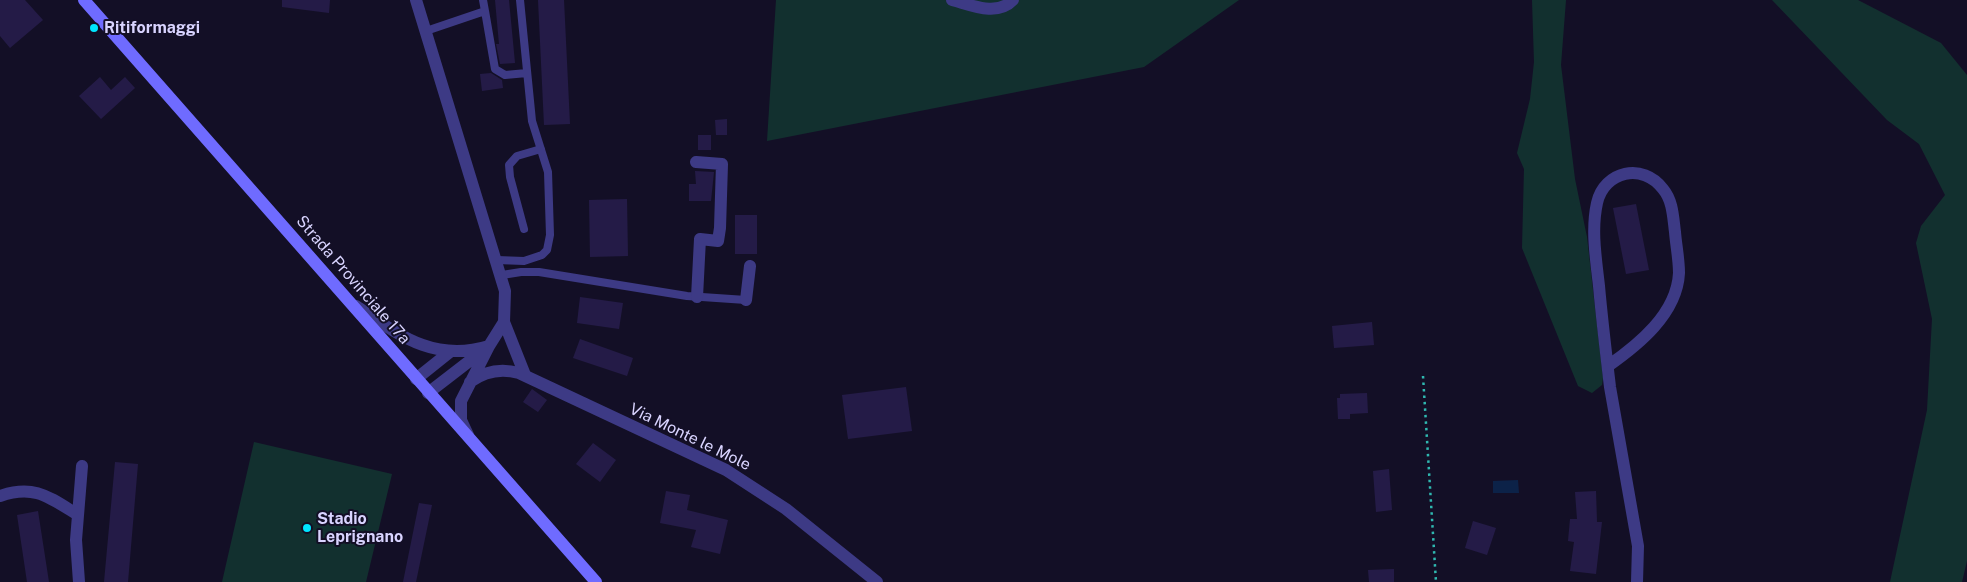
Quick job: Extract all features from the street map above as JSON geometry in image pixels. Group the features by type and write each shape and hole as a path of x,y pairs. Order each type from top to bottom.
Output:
{"main road":[{"name":"Strada Provinciale 17a","path":"84,0 596,582"}],"street":[{"path":"416,0 502,275 506,291 504,322 525,375"},
{"path":"952,0 992,9 1003,7 1013,0"},
{"path":"696,162 722,164 718,242 700,239 697,297"},
{"path":"1608,366 1632,348 1660,319 1669,307 1677,285 1679,263 1668,196 1656,181 1637,173 1620,175 1608,181 1599,195 1596,208 1595,251 1608,366 1638,546 1637,582"},
{"path":"746,300 750,266"},
{"path":"353,304 408,340 428,347 451,351 474,350 488,346"},
{"path":"470,440 461,420 460,407 463,394 488,346 504,322"},
{"path":"428,393 488,346"},
{"path":"416,378 451,351"},
{"name":"Via Monte le Mole","path":"470,382 482,374 495,371 512,371 525,375 736,476 797,517 876,582"},
{"path":"79,582 76,556 82,466"},
{"path":"0,496 22,490 35,492 78,515"}],"lane":[{"path":"483,0 495,69 505,75 527,73"},
{"path":"497,260 535,258 547,250 550,235 549,181 541,149 533,128 520,0"},
{"path":"426,31 485,11"},
{"path":"524,229 510,177 509,165 517,156 541,149"},
{"path":"502,275 539,272 697,297 746,300"}],"path":[{"path":"1423,376 1436,582"}],"green space":[{"path":"776,0 1239,0 1144,67 767,141"},
{"path":"1532,0 1566,0 1561,65 1575,179 1587,237 1603,378 1602,385 1592,393 1578,386 1522,248 1524,169 1517,153 1530,99 1534,62"},
{"path":"1772,0 1858,0 1941,43 1967,75 1967,561 1962,582 1890,582 1927,410 1932,319 1916,243 1921,226 1945,195 1919,144 1887,120"},
{"name":"Stadio Leprignano","path":"254,442 392,474 366,582 222,582"}],"water":[{"path":"1518,480 1519,493 1493,493 1493,481"}],"building":[{"path":"0,0 25,0 43,20 10,48 0,36"},
{"path":"282,0 330,0 329,13 282,7"},
{"path":"495,0 509,0 515,63 500,64 496,44 499,44"},
{"path":"538,0 564,0 570,124 544,125"},
{"path":"491,73 502,80 503,88 482,91 480,74"},
{"path":"100,77 111,90 125,77 135,88 101,119 79,96"},
{"path":"727,119 727,135 716,135 715,120"},
{"path":"698,135 711,135 711,150 698,150"},
{"path":"695,171 714,172 711,201 689,201 689,184 696,184"},
{"path":"627,199 628,256 590,257 589,200"},
{"path":"1636,204 1649,270 1626,274 1613,208"},
{"path":"735,215 757,215 757,254 735,254"},
{"path":"580,297 623,303 619,329 577,323"},
{"path":"1372,322 1374,345 1334,348 1332,326"},
{"path":"580,339 633,358 627,376 573,358"},
{"path":"906,387 912,431 848,439 842,395"},
{"path":"532,389 547,400 538,412 523,402"},
{"path":"1367,393 1368,413 1350,414 1350,419 1338,419 1337,398 1340,398 1340,394"},
{"path":"593,443 616,460 600,482 576,464"},
{"path":"115,462 138,464 128,582 104,582"},
{"path":"1389,469 1392,510 1376,512 1373,471"},
{"path":"666,491 690,495 687,510 728,520 720,554 691,547 696,530 660,523"},
{"path":"1596,491 1597,522 1602,522 1596,574 1570,571 1574,542 1568,541 1570,519 1577,519 1575,492"},
{"path":"419,503 432,505 416,582 403,582"},
{"path":"38,511 49,582 27,582 17,515"},
{"path":"1473,521 1496,528 1487,555 1465,548"},
{"path":"1394,569 1394,582 1369,582 1368,570"}],"place":[{"name":"Ritiformaggi","path":"94,28"},
{"name":"Stadio Leprignano","path":"307,528"}]}
